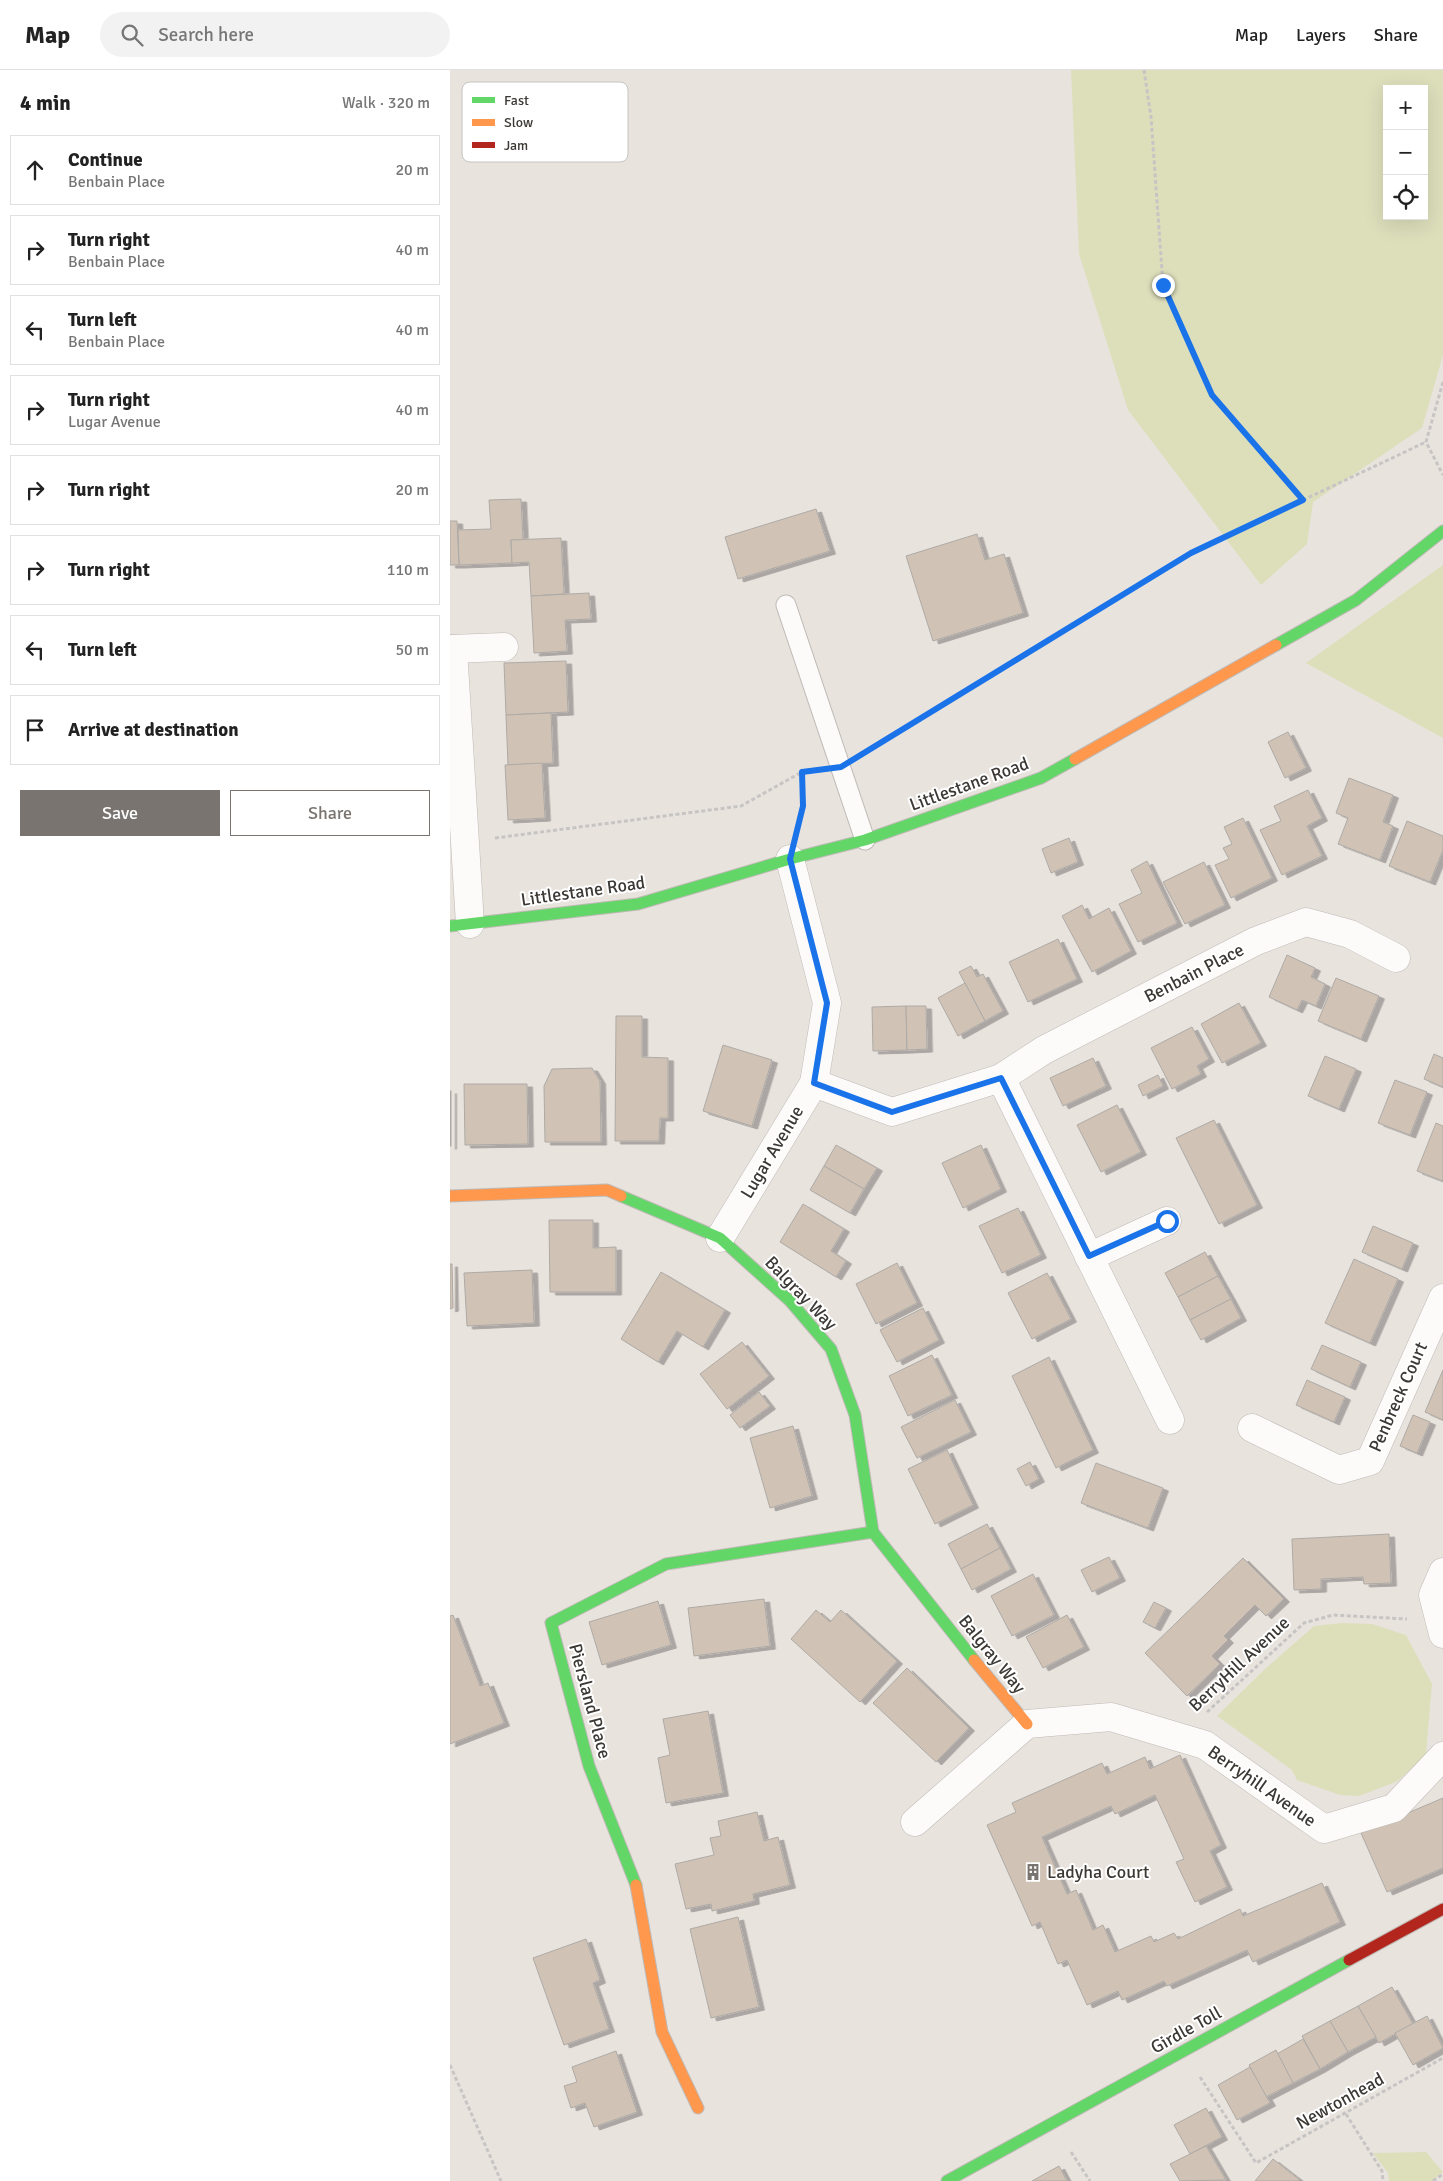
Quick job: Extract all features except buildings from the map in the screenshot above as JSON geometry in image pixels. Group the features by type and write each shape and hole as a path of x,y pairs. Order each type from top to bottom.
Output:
{"street":[{"name":"Littlestane Road","path":"460,925 638,904 790,859 865,840 1041,778 1356,600 1443,531"},
{"path":"460,925 465,841 451,649 504,647"},
{"name":"Lugar Avenue","path":"720,1238 814,1083 827,1003 790,859"},
{"name":"Benbain Place","path":"814,1083 892,1112 1001,1078 1044,1050 1247,946 1306,922 1350,934 1396,958"},
{"path":"1001,1078 1170,1420"},
{"name":"Balgray Way","path":"450,1196 607,1190 720,1238 790,1301 831,1349 855,1414 873,1532 946,1626 1027,1724"},
{"path":"1089,1256 1167,1221"},
{"name":"Penbreck Court","path":"1252,1428 1339,1470 1370,1461 1443,1298"},
{"name":"Piersland Place","path":"698,2108 662,2032 635,1878 589,1766 551,1623 666,1564 873,1532"},
{"path":"1442,1629 1433,1595 1443,1572"},
{"name":"Berryhill Avenue","path":"1027,1724 1111,1717 1205,1745 1324,1829 1394,1808 1443,1756"},
{"path":"915,1822 1027,1724"},
{"name":"Girdle Toll","path":"947,2181 1443,1909"}],"lane":[{"path":"786,605 865,840"}],"path":[{"path":"1144,70 1151,117 1163,285 1212,395 1303,500"},
{"path":"1443,382 1426,442 1443,475"},
{"path":"465,841 741,806 802,772 841,767 1191,553 1426,442"},
{"path":"790,859 803,806 802,772"},
{"name":"BerryHill Avenue","path":"1180,1738 1304,1623 1333,1615 1389,1617 1442,1629"},
{"name":"Newtonhead","path":"1191,2082 1200,2077 1256,2163 1443,2058"},
{"path":"450,2065 501,2181"},
{"path":"1346,2114 1382,2171 1383,2181"},
{"path":"1079,2147 1071,2152 1090,2181"},
{"path":"1433,2181 1443,2174"}],"green space":[{"path":"1071,70 1443,70 1443,355 1422,428 1313,502 1307,544 1261,585 1128,410 1079,254"},
{"path":"1443,565 1443,738 1306,663"},
{"path":"1343,1623 1372,1624 1406,1635 1432,1684 1426,1754 1398,1781 1359,1796 1340,1795 1297,1780 1292,1770 1217,1716 1266,1668 1314,1626"},
{"path":"1426,2152 1443,2172 1432,2181 1389,2181 1388,2173 1373,2153"}],"traffic: fast":[{"path":"1276,645 1356,600 1443,531"},
{"path":"450,926 638,904 790,859 865,840 1041,778 1075,759"},
{"path":"621,1196 720,1238 790,1301 831,1349 855,1415 873,1532 974,1660"},
{"path":"636,1885 589,1766 551,1623 666,1564 873,1532"},
{"path":"947,2181 1349,1960"}],"traffic: slow":[{"path":"1075,759 1276,645"},
{"path":"450,1196 607,1190 621,1196"},
{"path":"974,1660 1027,1724"},
{"path":"636,1885 662,2032 698,2108"}],"traffic: jam":[{"path":"1349,1960 1443,1909"}],"place":[{"name":"Ladyha Court","path":"1033,1872"}],"route":[{"path":"1163,285 1212,395 1303,500 1191,553 841,767 802,772 803,806 790,859 827,1003 814,1083 892,1112 1001,1078 1089,1256 1167,1221"}]}
